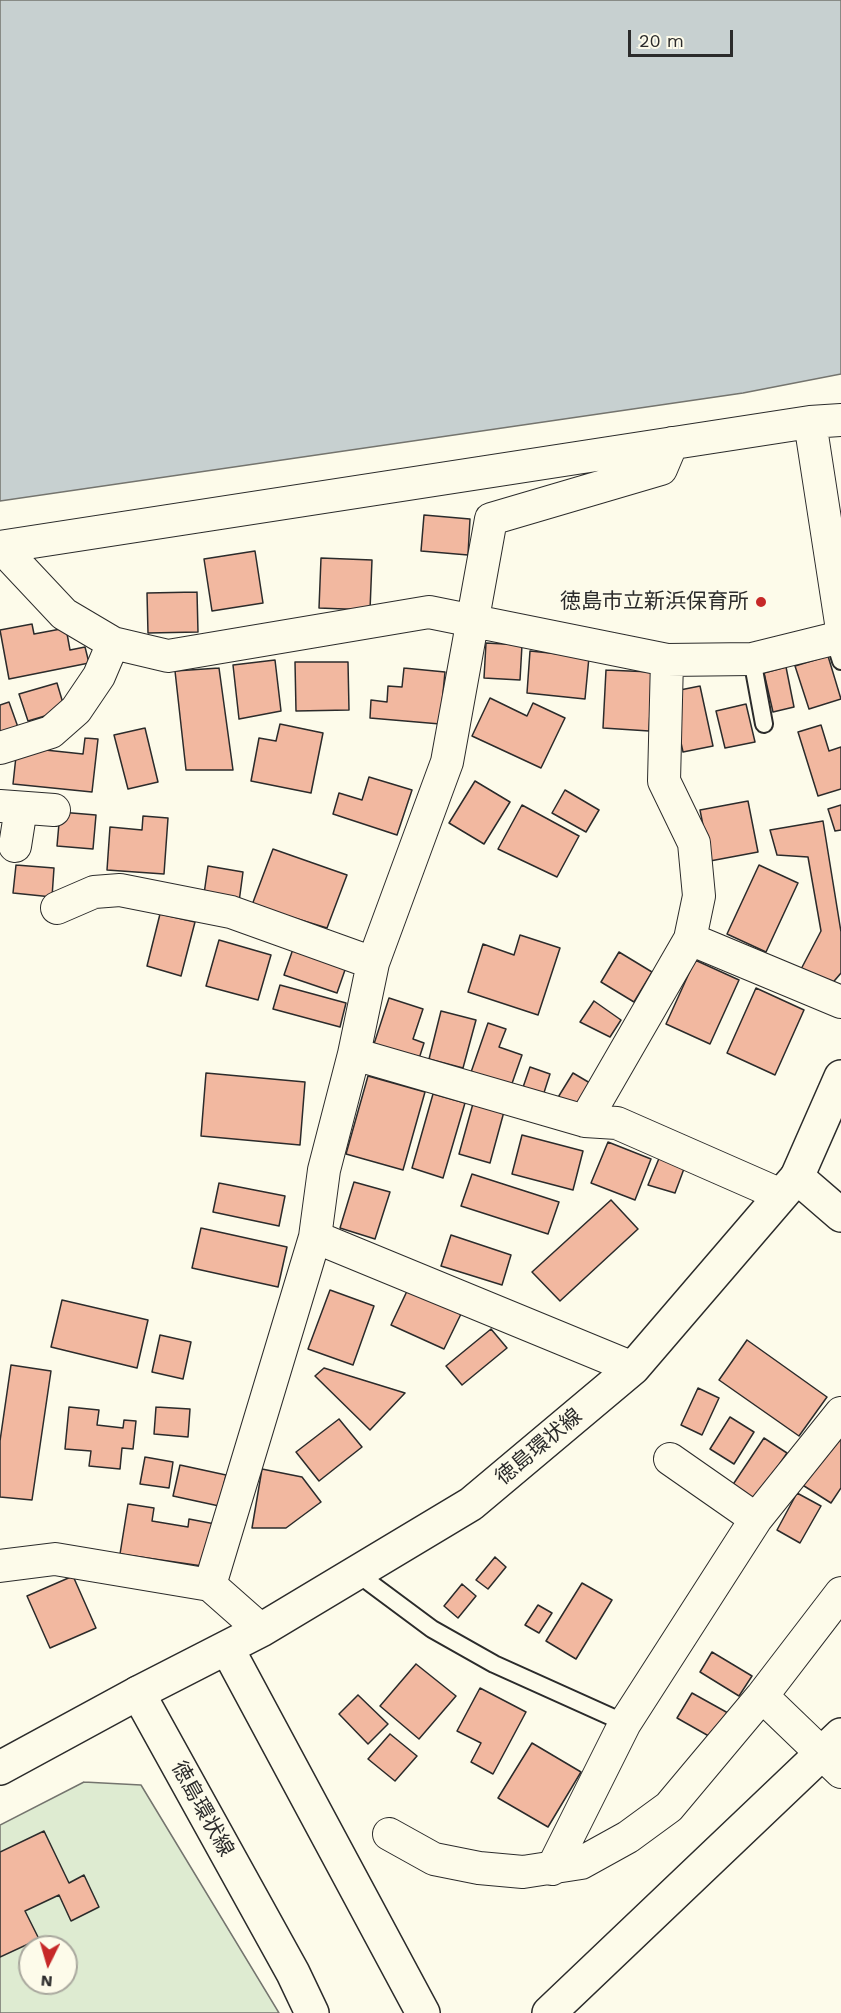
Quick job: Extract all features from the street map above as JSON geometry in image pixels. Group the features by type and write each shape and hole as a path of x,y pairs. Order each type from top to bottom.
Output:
{"main road":[{"path":"789,1186 841,1077"},
{"path":"789,1186 841,1132"},
{"path":"789,1186 841,1189"},
{"path":"789,1186 841,1215"},
{"name":"徳島環状線","path":"312,2013 293,1973 138,1693 261,1630 358,1574 471,1504 633,1368 789,1186"},
{"path":"226,1648 423,2013"},
{"path":"0,1768 138,1693"},
{"path":"549,2013 834,1753"}],"street":[{"path":"0,547 810,422 841,420"},
{"path":"0,547 64,614 113,643 168,656 429,612 474,623 667,660 752,659 839,640 810,422"},
{"path":"210,1585 315,1237 324,1170 354,1054 373,963 447,762 474,623 491,519 661,468 672,443"},
{"path":"0,748 51,732 76,710 99,676 113,643"},
{"path":"585,1121 690,939 699,896 694,843 664,781 667,660"},
{"path":"15,846 10,807 54,810"},
{"path":"57,908 94,892 120,890 231,912 373,963"},
{"path":"690,939 841,1002"},
{"path":"354,1054 585,1121 617,1123 789,1186"},
{"path":"315,1237 633,1368"},
{"path":"552,1869 625,1723 756,1519 841,1413"},
{"path":"670,1459 756,1519"},
{"path":"0,1566 55,1559 210,1585 261,1630"},
{"path":"389,1834 434,1859 479,1868 523,1872 581,1863 628,1837 669,1807 762,1696 841,1593"},
{"path":"762,1696 834,1753"}],"lane":[{"path":"752,659 765,724"},
{"path":"358,1574 432,1629 494,1664 625,1723"}],"green space":[{"path":"84,1782 141,1785 279,2013 0,2013 0,1825"}],"shaded area":[{"path":"0,0 841,0 841,374 743,393 0,501"}],"building":[{"path":"424,515 470,519 468,555 421,551"},
{"path":"255,551 263,603 212,611 204,559"},
{"path":"321,558 372,560 370,610 319,608"},
{"path":"197,592 198,632 148,633 147,593"},
{"path":"32,624 34,634 66,628 70,650 85,647 89,663 9,679 0,630"},
{"path":"486,643 522,645 520,680 484,678"},
{"path":"530,651 589,657 585,699 527,693"},
{"path":"828,656 841,699 809,709 795,666"},
{"path":"275,660 281,711 239,719 233,665"},
{"path":"295,662 348,662 349,710 296,711"},
{"path":"786,667 794,707 773,712 764,673"},
{"path":"219,668 233,770 186,770 175,671"},
{"path":"404,668 445,672 440,724 370,718 371,700 387,702 388,686 402,687"},
{"path":"606,670 652,672 649,731 603,728"},
{"path":"57,683 65,710 28,721 19,694"},
{"path":"700,686 713,746 683,752 670,692"},
{"path":"490,698 527,716 533,703 565,718 541,768 472,736"},
{"path":"9,702 19,730 0,737 0,705"},
{"path":"746,704 755,742 725,748 716,711"},
{"path":"280,724 323,733 311,793 251,781 259,738 276,741"},
{"path":"821,725 829,751 841,747 841,789 818,796 798,732"},
{"path":"145,728 158,782 128,789 114,735"},
{"path":"85,738 98,739 92,792 13,784 17,747 83,754"},
{"path":"369,777 412,790 397,835 333,814 339,793 362,800"},
{"path":"475,781 510,802 484,844 449,823"},
{"path":"565,790 599,810 586,832 552,813"},
{"path":"748,801 758,852 710,861 700,810"},
{"path":"522,805 579,836 557,877 498,849"},
{"path":"841,805 841,830 835,831 828,809"},
{"path":"60,812 96,815 93,849 57,846"},
{"path":"143,816 168,818 164,874 107,870 110,827 142,830"},
{"path":"823,821 841,932 841,973 829,987 799,973 821,931 808,857 777,855 770,830"},
{"path":"273,849 347,875 327,928 252,905"},
{"path":"16,865 54,868 52,897 13,893"},
{"path":"759,865 798,883 766,952 727,934"},
{"path":"208,866 243,872 239,902 204,894"},
{"path":"160,914 195,922 181,976 147,966"},
{"path":"520,935 560,948 538,1015 468,992 483,944 514,955"},
{"path":"219,940 271,955 258,1000 206,986"},
{"path":"293,949 346,967 337,993 284,975"},
{"path":"619,952 652,972 634,1002 601,982"},
{"path":"695,960 739,980 710,1044 666,1024"},
{"path":"280,985 346,1003 340,1027 273,1009"},
{"path":"756,988 804,1010 775,1075 727,1053"},
{"path":"389,998 423,1009 413,1039 424,1043 417,1065 372,1050"},
{"path":"594,1001 621,1020 610,1037 580,1022"},
{"path":"441,1011 476,1020 463,1068 429,1059"},
{"path":"488,1023 506,1029 499,1047 522,1055 509,1092 469,1078"},
{"path":"530,1067 550,1074 541,1102 520,1096"},
{"path":"206,1073 305,1082 300,1145 201,1136"},
{"path":"573,1073 590,1083 573,1110 557,1099"},
{"path":"368,1076 425,1092 403,1170 346,1154"},
{"path":"433,1094 465,1103 443,1178 412,1168"},
{"path":"474,1100 505,1108 490,1163 459,1154"},
{"path":"522,1135 583,1151 573,1190 512,1174"},
{"path":"608,1142 651,1159 635,1200 591,1183"},
{"path":"660,1156 685,1166 675,1193 648,1185"},
{"path":"472,1174 559,1202 548,1234 461,1206"},
{"path":"354,1182 390,1192 375,1239 340,1228"},
{"path":"219,1183 285,1196 279,1226 213,1212"},
{"path":"611,1200 638,1229 560,1301 532,1272"},
{"path":"201,1228 287,1247 278,1287 192,1268"},
{"path":"451,1235 511,1255 502,1285 441,1266"},
{"path":"408,1289 461,1314 444,1349 391,1325"},
{"path":"330,1290 374,1306 353,1365 308,1349"},
{"path":"62,1300 148,1320 137,1368 51,1347"},
{"path":"491,1329 507,1348 462,1385 446,1366"},
{"path":"160,1335 191,1342 183,1379 152,1372"},
{"path":"747,1340 827,1397 799,1436 719,1380"},
{"path":"11,1365 51,1371 32,1500 0,1497 0,1441"},
{"path":"324,1368 405,1393 370,1430 315,1376"},
{"path":"698,1388 719,1398 702,1435 681,1425"},
{"path":"69,1407 99,1410 97,1425 123,1428 124,1420 136,1421 133,1449 122,1448 120,1469 89,1466 91,1451 65,1449"},
{"path":"156,1407 190,1409 188,1437 154,1434"},
{"path":"730,1417 754,1432 734,1464 710,1449"},
{"path":"339,1419 362,1447 319,1481 296,1452"},
{"path":"841,1423 841,1488 831,1503 801,1484"},
{"path":"764,1438 787,1453 755,1501 732,1486"},
{"path":"145,1457 173,1462 169,1488 140,1484"},
{"path":"180,1465 226,1475 219,1506 173,1496"},
{"path":"262,1469 302,1477 321,1502 286,1528 252,1528"},
{"path":"797,1493 821,1506 800,1543 777,1530"},
{"path":"128,1504 154,1508 152,1521 188,1527 189,1519 215,1524 209,1567 120,1554"},
{"path":"495,1557 506,1567 488,1589 476,1580"},
{"path":"73,1576 96,1628 50,1648 27,1596"},
{"path":"582,1583 612,1600 576,1659 546,1641"},
{"path":"462,1584 476,1596 458,1618 444,1606"},
{"path":"538,1605 552,1613 539,1633 525,1625"},
{"path":"712,1652 752,1676 739,1696 700,1672"},
{"path":"416,1664 456,1696 419,1739 380,1706"},
{"path":"480,1688 526,1712 493,1774 471,1762 481,1743 457,1731"},
{"path":"692,1693 728,1713 714,1739 677,1718"},
{"path":"358,1695 388,1724 368,1744 339,1714"},
{"path":"390,1734 417,1756 395,1781 368,1759"},
{"path":"532,1743 581,1772 548,1827 498,1798"},
{"path":"44,1831 69,1883 84,1875 99,1907 71,1921 59,1895 25,1911 37,1935 18,1935 18,1949 0,1957 0,1852"}],"place":[{"name":"徳島市立新浜保育所","path":"761,602"}]}
